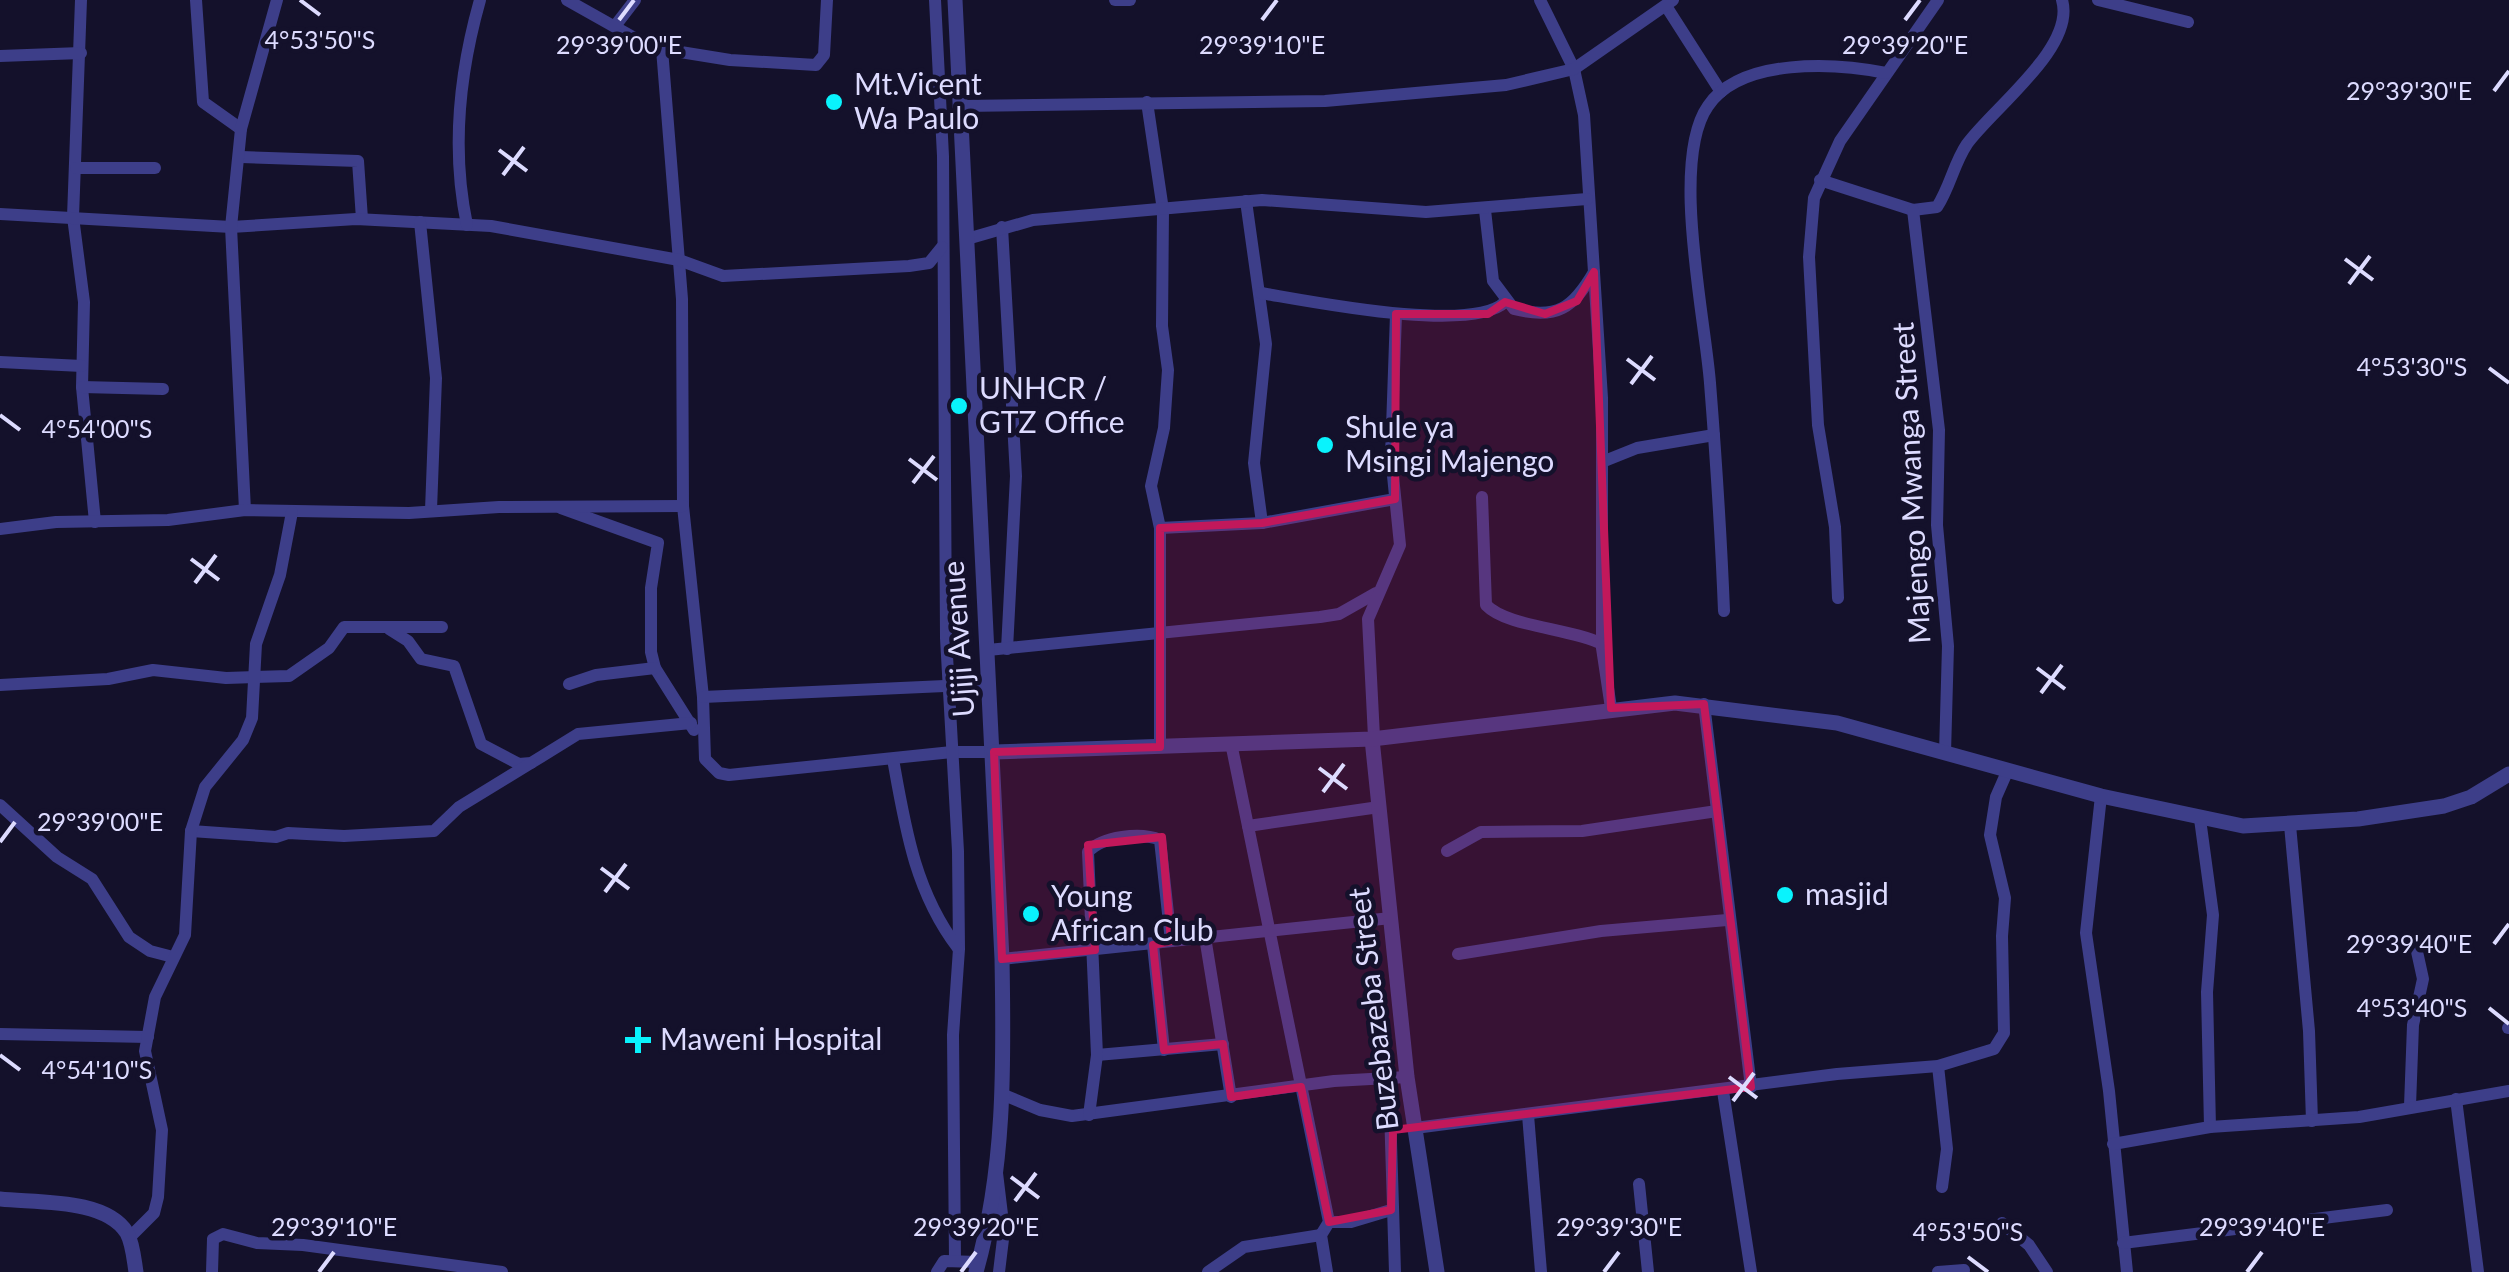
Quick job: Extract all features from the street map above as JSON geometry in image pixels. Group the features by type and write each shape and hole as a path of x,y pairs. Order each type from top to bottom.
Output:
{"street":[{"path":"81,0 73,217 85,320 82,387 96,522"},
{"path":"196,0 202,102 241,128"},
{"path":"245,510 231,227 241,128 277,0"},
{"path":"468,225 457,163 458,127 466,56 480,0"},
{"path":"566,0 662,49 730,60 816,65 824,56 827,0"},
{"path":"615,26 635,0"},
{"path":"935,0 943,246 948,688 959,949 953,1035 955,1261"},
{"name":"Ujiji Avenue","path":"955,0 1002,959 1004,1095 998,1173 977,1267"},
{"path":"1115,0 1130,0"},
{"path":"1540,0 1574,69 1584,115 1602,462 1602,644 1611,708"},
{"path":"1838,598 1835,527 1818,426 1809,257 1812,210 1820,180 1840,140 1938,0"},
{"path":"1820,180 1913,210 1938,207 1965,147 2054,43 2064,18 2062,0"},
{"path":"2098,0 2188,22"},
{"path":"961,106 1380,98 1506,84 1574,69 1670,3 1721,92"},
{"path":"662,49 679,260 683,506 704,697 701,746"},
{"path":"0,56 81,52"},
{"path":"1724,610 1714,435 1691,197 1700,121 1721,92 1763,74 1806,64 1886,73"},
{"path":"1147,102 1163,210 1162,326 1168,370 1164,428 1151,486 1160,528 1160,748"},
{"path":"241,157 358,161 362,219"},
{"path":"76,168 155,168"},
{"path":"967,240 1002,227 1070,215 1246,201 1291,201 1382,212 1486,210 1588,199"},
{"path":"1246,201 1266,344 1254,463 1262,522"},
{"path":"1486,210 1490,268 1505,302 1530,313 1561,309 1577,301 1594,272"},
{"name":"Majengo Mwanga Street","path":"1913,210 1938,430 1937,525 1948,646 1945,754"},
{"path":"0,214 231,227 362,219 468,225 679,260 723,276 929,263 943,246"},
{"path":"420,222 436,378 431,510"},
{"path":"1002,227 1016,476 1007,649"},
{"path":"1261,294 1396,314 1488,314 1505,302"},
{"path":"1373,738 1368,619 1396,562 1400,545 1390,388 1396,314"},
{"path":"0,362 82,366"},
{"path":"82,387 163,390"},
{"path":"1602,462 1636,448 1714,435"},
{"path":"1482,497 1486,604 1502,617 1573,630 1602,644"},
{"path":"1160,528 1262,522 1395,499"},
{"path":"554,506 658,543 650,619 655,668 691,723 710,767 729,775 952,752 1373,738 1611,708 1704,704 1837,723 2100,796 2243,826 2290,825 2444,806 2471,797 2509,774"},
{"path":"0,529 151,522 245,510 683,506"},
{"path":"130,1237 156,1209 163,1150 159,1104 146,1059 148,1037 155,997 185,936 191,831 206,787 248,730 257,677 256,644 280,574 292,512"},
{"path":"988,650 1163,635 1266,619 1320,618 1339,614 1378,592"},
{"path":"383,626 402,635 421,659 454,666 480,744 518,764 531,762"},
{"path":"0,685 108,679 144,670 289,676 328,648 344,627 442,628"},
{"path":"568,684 596,675 655,668"},
{"path":"704,697 989,684"},
{"path":"1704,704 1727,920 1751,1087"},
{"path":"191,831 276,837 288,833 357,836 434,831 459,807 578,734 691,723"},
{"name":"Buzebazeba Street","path":"1373,738 1407,1077 1437,1272"},
{"path":"1231,743 1266,932 1329,1222 1321,1235 1327,1272"},
{"path":"893,759 913,862 936,916 959,949"},
{"path":"1414,1128 1938,1066 1994,1049 2004,1033 2002,936 2006,898 1990,835 1996,798 2007,772"},
{"path":"2100,796 2086,933 2127,1272"},
{"path":"0,805 63,862 89,877 129,937 150,952 173,957"},
{"path":"1248,826 1380,807"},
{"path":"1447,851 1480,832 1582,831 1717,811"},
{"path":"2200,819 2214,932 2208,992 2210,1128"},
{"path":"2290,825 2309,1031 2312,1121"},
{"path":"1089,1115 1097,1056 1088,852 1096,844 1136,836 1156,837 1163,846 1171,940"},
{"path":"1002,959 1391,918"},
{"path":"1458,954 1601,931 1727,920"},
{"path":"1205,937 1231,1097"},
{"path":"1153,945 1164,1050"},
{"path":"2410,1106 2413,1025 2423,979 2416,947"},
{"path":"0,1034 148,1037"},
{"path":"1097,1056 1223,1044"},
{"path":"1938,1066 1947,1149 1942,1187"},
{"path":"1388,1076 1396,1272"},
{"path":"1004,1095 1058,1114 1089,1115 1388,1076 1407,1077"},
{"path":"2114,1144 2210,1128 2370,1116 2509,1090"},
{"path":"1724,1091 1751,1272"},
{"path":"2456,1099 2478,1272"},
{"path":"1528,1115 1541,1272"},
{"path":"998,1173 1004,1231 998,1272"},
{"path":"1638,1184 1648,1272"},
{"path":"0,1199 84,1208 111,1217 130,1237 136,1272"},
{"path":"1329,1222 1351,1222 1391,1210"},
{"path":"2123,1243 2387,1210"},
{"path":"2002,1223 2028,1245 2047,1272"},
{"path":"212,1272 213,1239 223,1234 257,1243 335,1249 502,1272"},
{"path":"1208,1272 1244,1246 1321,1235"},
{"path":"937,1272 940,1262 977,1267"},
{"path":"1938,1272 1964,1270"}],"highlighted area":[{"path":"1594,272 1611,708 1704,704 1751,1087 1393,1130 1391,1210 1329,1222 1301,1087 1231,1097 1223,1044 1164,1050 1153,945 1171,941 1162,837 1088,845 1095,950 1002,959 994,752 1160,747 1160,528 1262,523 1395,499 1396,314 1488,314 1505,302 1545,314 1577,301"}],"place":[{"name":"Mt.Vicent Wa Paulo","path":"834,102"},
{"name":"UNHCR / GTZ Office","path":"959,406"},
{"name":"Shule ya Msingi Majengo","path":"1325,445"},
{"name":"masjid","path":"1785,895"},
{"name":"Young African Club","path":"1031,914"},
{"name":"Maweni Hospital","path":"638,1040"}]}
